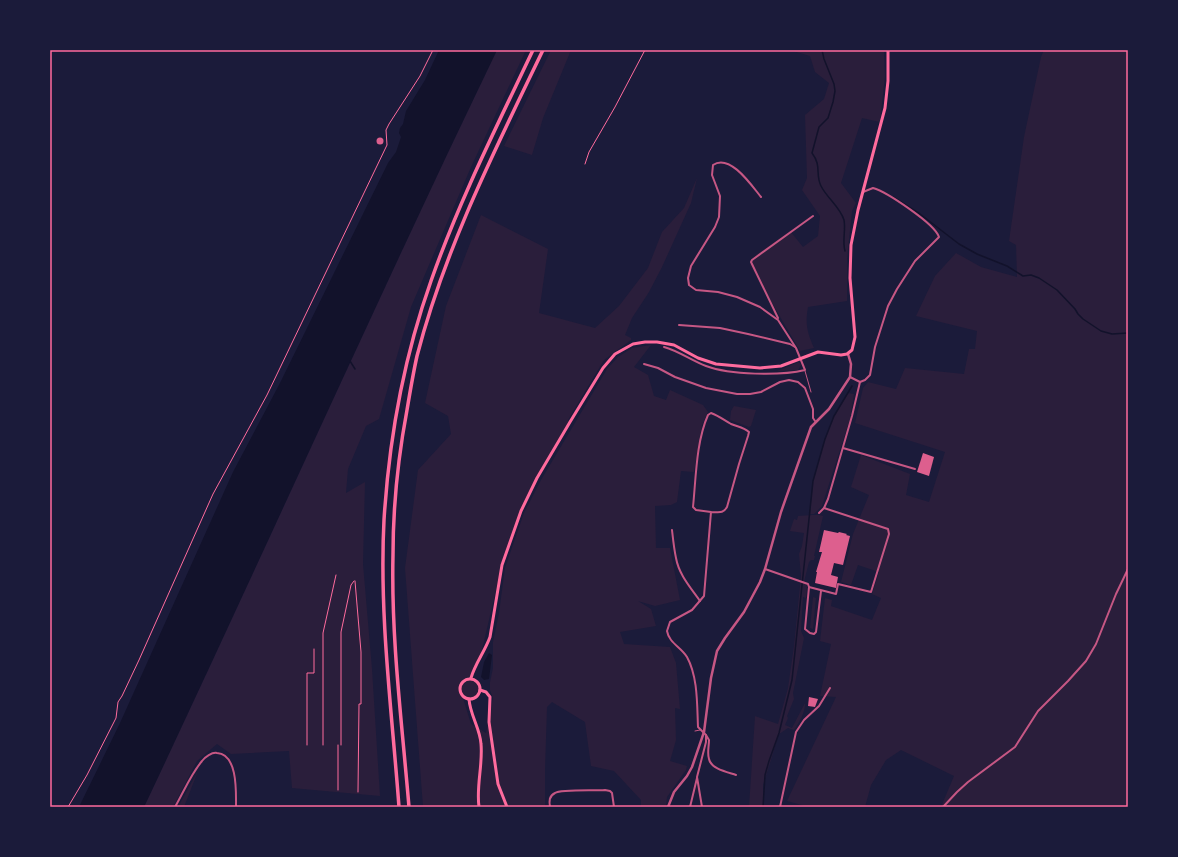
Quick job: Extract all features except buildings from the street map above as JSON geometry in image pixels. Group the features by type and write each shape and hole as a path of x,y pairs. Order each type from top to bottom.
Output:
{"highway":[{"path":"399,807 384,593 384,520 392,442 406,366 431,281 458,211 533,50"},
{"path":"409,807 394,623 393,543 400,446 417,357 439,284 474,196 543,50"}],"main road":[{"path":"470,678 478,682 480,690 477,696 469,699 463,697 460,687 463,681 470,678 487,646 490,637 502,565 521,511 537,478 570,422 602,368 612,357 633,344 650,341 670,344 708,362 726,366 769,368 781,366 818,352 842,355 848,354 854,346 855,337 850,278 851,245 858,210 885,108 888,81 888,50"},
{"path":"480,690 484,691 490,697 489,722 498,784 507,807"},
{"path":"469,699 470,711 481,744 478,799 479,807"}],"street":[{"path":"761,197 731,165 724,163 715,164 712,168 712,176 720,196 719,218 716,227 691,266 688,278 689,285 696,290 725,293 737,297 760,307 778,320"},
{"path":"860,382 865,380 870,375 875,347 885,314 897,289 916,261 939,236 928,223 888,194 874,188 863,192"},
{"path":"664,347 672,349 718,370 756,373 786,373 805,370 796,348 778,320 751,262 813,216"},
{"path":"679,325 720,328 790,344 796,348"},
{"path":"668,807 674,792 687,776 692,767 704,732 711,678 717,651 749,604 765,569 781,512 810,427 829,409 850,376 852,364 848,354"},
{"path":"644,364 658,368 675,377 706,388 738,394 762,392 780,382 789,380 798,382 805,388 813,409 813,418 815,421"},
{"path":"850,376 860,382"},
{"path":"819,513 824,508 828,499 860,382"},
{"path":"711,413 722,417 732,424 744,428 748,432 727,507 725,511 722,512 711,512 696,510 693,507 705,420 711,413"},
{"path":"843,448 915,469"},
{"path":"765,569 808,584 809,587 836,594 838,584 870,592 889,534 888,530 824,508"},
{"path":"711,512 704,593 700,601 690,612 670,622 667,631 670,639 687,656 692,668 698,706 697,726 710,740 708,756 710,763 715,767 736,775"},
{"path":"672,530 676,559 680,570 684,579 700,601"},
{"path":"943,807 968,782 1015,747 1022,739 1038,711 1086,661 1096,644 1116,594 1128,569"},
{"path":"809,587 805,629 814,634 816,632 821,590"},
{"path":"780,807 796,732 804,720 819,706 830,688"},
{"path":"690,807 706,742 706,735"},
{"path":"176,807 202,760 213,753 223,754 231,765 235,779 236,807"},
{"path":"697,777 702,807"},
{"path":"550,807 549,802 551,797 558,792 605,790 610,790 612,792 614,807"}],"lane":[{"path":"805,370 811,392"},
{"path":"695,731 700,730"}],"path":[{"path":"68,807 87,775 116,718 118,702 139,660 212,494 267,395 387,146 386,130 420,76 433,50"},
{"path":"585,164 588,152 615,107 645,50"},
{"path":"323,745 323,633 336,575"},
{"path":"341,745 341,632 351,586 355,581 361,652 361,704 358,704 358,792"},
{"path":"307,745 307,673 314,673 314,649"},
{"path":"338,745 338,790"}],"shaded area":[{"path":"439,50 497,50 144,807 79,807 120,723 233,472 280,383 388,163 396,152 401,137 399,133 400,128 403,124 406,111 425,80"},
{"path":"497,50 526,50 471,167 411,307 379,419 366,426 348,469 346,493 365,482 363,564 372,669 380,796 292,788 289,751 231,754 217,744 197,761 173,807 144,807 452,144"},
{"path":"551,50 571,50 543,118 532,155 504,146"},
{"path":"790,50 884,50 885,76 880,122 862,118 841,183 856,203 852,211 847,259 847,301 808,307 807,328 814,348 800,351 750,265 756,255 790,231 803,247 818,236 820,216 802,190 807,178 805,115 824,99 829,83 815,72 810,56"},
{"path":"1044,50 1128,50 1128,807 941,807 954,776 901,750 886,760 871,785 865,807 809,807 787,801 836,697 820,696 831,644 820,641 825,598 832,600 831,606 872,620 881,598 872,594 879,572 858,565 851,585 841,582 853,534 869,495 851,487 861,455 910,474 906,495 929,502 945,452 855,423 863,388 868,382 896,389 905,368 964,374 969,349 975,349 977,331 916,316 935,276 956,253 981,267 1017,277 1016,245 1009,241 1024,137 1041,57"},
{"path":"697,178 691,203 662,267 649,292 632,318 625,335 631,338 631,340 604,360 568,420 570,422 527,497 502,565 480,658 471,678 479,684 479,692 474,698 463,698 471,724 486,733 493,698 490,690 490,682 493,668 493,642 499,613 505,568 524,513 541,480 607,369 618,357 632,348 651,345 634,367 648,375 654,396 666,400 670,390 703,405 708,412 702,425 694,472 681,471 677,502 671,505 655,506 656,548 670,548 680,600 655,606 638,601 651,609 656,626 620,632 624,644 670,647 676,663 680,709 675,708 676,740 670,761 687,766 686,770 667,797 666,807 641,807 641,800 614,771 591,766 585,722 552,702 547,707 545,807 423,807 405,568 418,470 451,434 448,416 425,403 446,306 481,215 548,249 539,313 595,328 619,306 648,268 662,232 684,208"},
{"path":"799,362 801,365 798,370 777,371"},
{"path":"848,393 854,394 850,419 822,506 814,514 810,514 813,481 825,439 834,416"},
{"path":"734,406 756,410 751,426 749,427 730,420 731,411"},
{"path":"798,516 823,516 814,560 809,562 804,582 807,586 806,598 803,597 801,631 804,638 793,693 794,699 785,725 792,728 805,703 804,710 794,730 788,728 779,734 763,785 763,807 749,807 755,716 778,724 788,688 801,576 799,554 804,533 790,531 794,519 797,520"},
{"path":"813,597 816,598 813,629 810,628"},
{"path":"489,653 492,655 489,679 484,680 481,677 484,662"},
{"path":"198,771 184,807 178,807"}],"waterway":[{"path":"822,50 835,91 828,118 819,127 812,153 818,166 819,182 840,211 844,220 845,251"},
{"path":"893,197 920,214 959,244 977,254 1007,266 1023,276 1031,275 1039,278 1057,290 1083,319 1101,331 1112,334 1128,333"},
{"path":"350,361 355,369"},
{"path":"763,807 765,775 779,733 792,680 813,481 825,439 834,416 852,386"}]}
